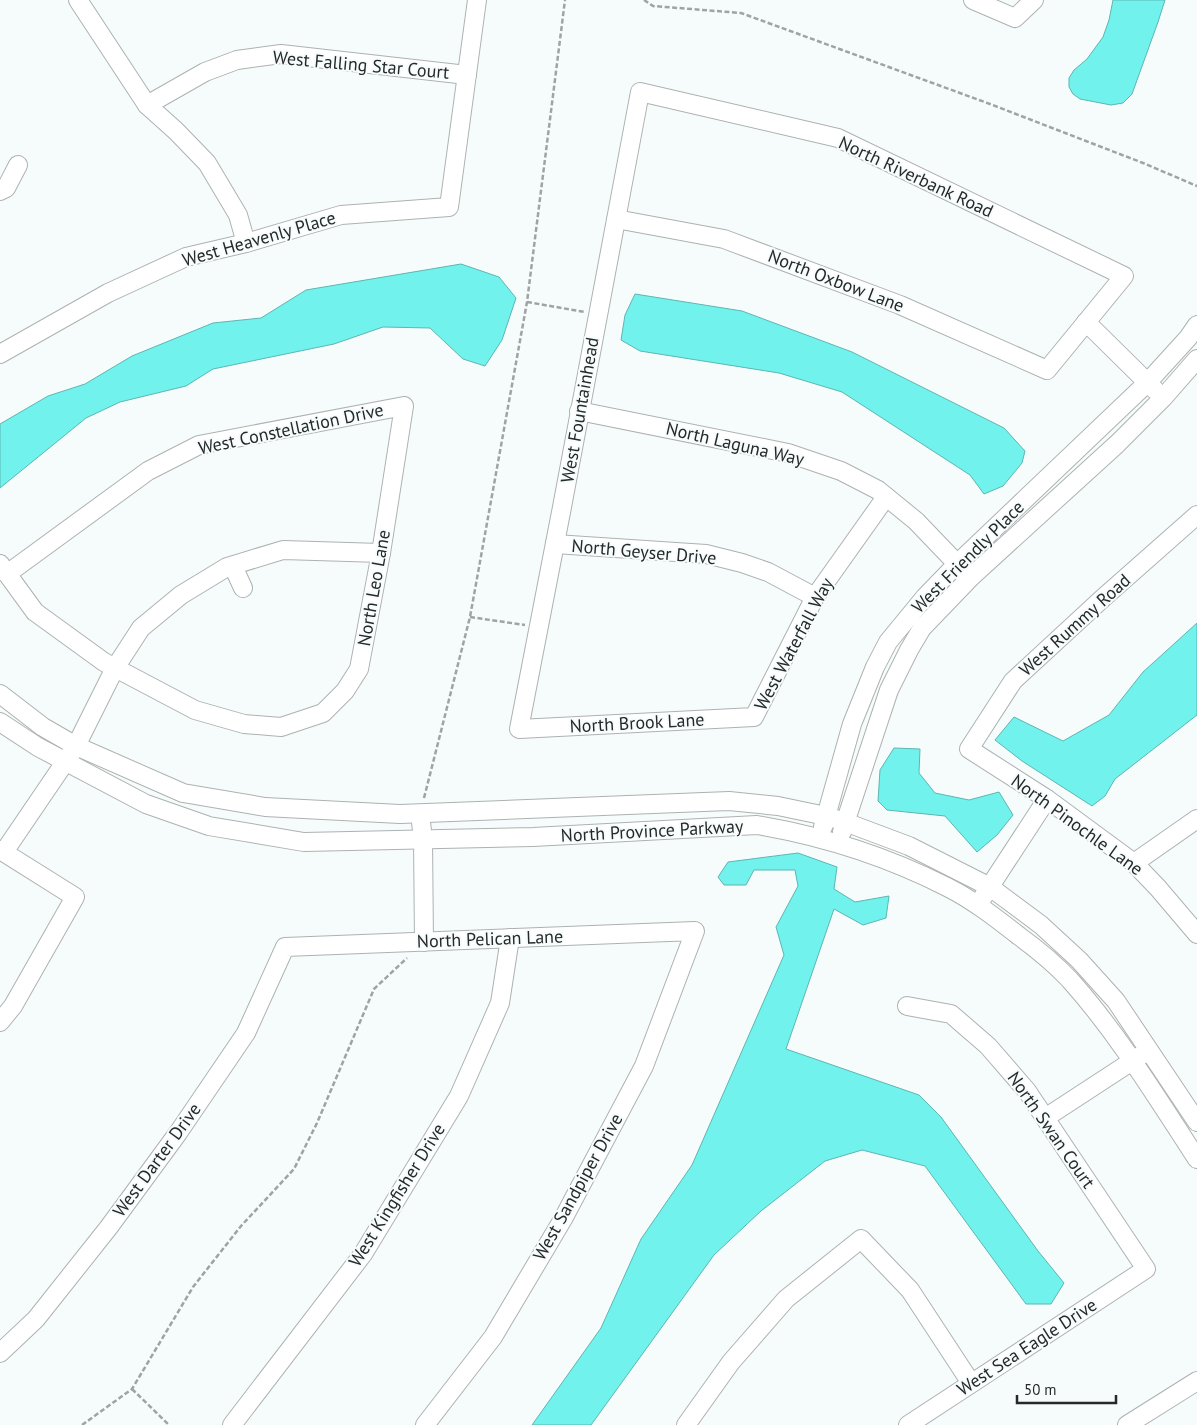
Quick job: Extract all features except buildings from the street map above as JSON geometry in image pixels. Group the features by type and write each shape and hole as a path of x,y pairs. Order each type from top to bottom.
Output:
{"street":[{"path":"78,0 147,105 207,163 238,215 246,243"},
{"path":"467,76 477,0"},
{"path":"973,0 1015,18 1034,0"},
{"name":"West Falling Star Court","path":"147,105 205,72 237,60 281,54 467,76"},
{"name":"West Heavenly Place","path":"0,354 108,293 186,257 246,243 341,215 449,207 467,76"},
{"name":"West Fountainhead","path":"519,729 640,92"},
{"name":"North Riverbank Road","path":"640,92 838,138 1124,276 1086,322"},
{"path":"0,191 6,188 18,165"},
{"name":"North Oxbow Lane","path":"616,219 724,239 900,305 1047,370 1086,322"},
{"path":"1086,322 1163,398"},
{"name":"West Friendly Place","path":"819,839 852,724 875,667 888,642 956,564 1147,383 1188,338 1197,325"},
{"name":"West Friendly Place","path":"838,843 889,690 922,628 971,577 1118,444 1163,398 1197,359"},
{"name":"North Leo Lane","path":"116,668 195,710 244,724 281,727 324,713 345,692 359,669 381,553 404,406"},
{"name":"West Constellation Drive","path":"4,569 148,471 199,445 404,406"},
{"name":"North Laguna Way","path":"579,411 788,453 841,471 878,490 916,521 956,564 971,577"},
{"name":"West Waterfall Way","path":"754,717 815,597 886,497"},
{"name":"West Rummy Road","path":"969,749 1013,681 1197,515"},
{"name":"North Geyser Drive","path":"555,544 706,554 768,572 815,597"},
{"path":"0,1022 13,1006 75,897 2,851 71,754 116,668 141,628 181,595 227,568 283,550 381,553"},
{"path":"233,566 243,588"},
{"path":"4,569 35,612 104,662 116,668"},
{"name":"North Province Parkway","path":"0,694 43,727 71,754 146,804 209,826 304,842 533,837 757,825 838,843 911,871 947,887 977,905 1035,948 1069,980 1133,1060 1197,1159"},
{"name":"North Brook Lane","path":"519,729 754,717"},
{"name":"North Province Parkway","path":"0,722 38,747 71,754 183,793 265,807 420,814 729,801 778,806 845,822 909,846 990,887 1041,925 1079,960 1116,1001 1197,1122"},
{"name":"North Pinochle Lane","path":"969,749 1047,799 1134,863 1197,934"},
{"path":"977,905 1047,799"},
{"path":"420,814 423,839 424,942"},
{"path":"1134,863 1197,819"},
{"name":"North Pelican Lane","path":"284,947 696,930"},
{"name":"West Sandpiper Drive","path":"425,1425 494,1337 563,1219 644,1066 696,930"},
{"name":"West Kingfisher Drive","path":"232,1425 363,1254 459,1096 500,1004 510,938"},
{"name":"West Darter Drive","path":"0,1353 36,1319 109,1227 178,1133 246,1033 284,947"},
{"name":"North Swan Court","path":"907,1006 951,1014 988,1046 1027,1091 1146,1269"},
{"path":"1045,1118 1150,1050"},
{"path":"686,1425 731,1362 786,1300 861,1239 910,1290 971,1383"},
{"name":"West Sea Eagle Drive","path":"908,1425 1146,1269"},
{"path":"1127,1425 1197,1381"}],"path":[{"path":"420,814 470,617 527,302 565,0"},
{"path":"644,0 653,6 741,13 1143,162 1197,186"},
{"path":"527,302 598,314"},
{"path":"470,617 539,627"},
{"path":"82,1425 132,1389 193,1286 241,1226 294,1169 317,1123 374,990 424,942"},
{"path":"132,1389 169,1425"}],"water":[{"path":"1113,0 1165,0 1132,94 1123,103 1111,105 1080,99 1073,94 1069,87 1069,78 1074,70 1087,59 1103,37"},
{"path":"461,264 499,277 516,298 502,340 485,366 463,359 430,328 383,327 334,344 213,369 186,386 120,402 86,418 0,488 0,424 48,396 85,384 132,356 213,323 261,318 306,290"},
{"path":"635,294 742,311 852,352 1004,428 1025,451 1022,463 1003,486 984,494 970,475 842,392 779,373 640,351 621,340 625,315"},
{"path":"1197,623 1197,715 1115,779 1105,796 1092,806 1022,761 995,740 1014,717 1063,741 1109,715 1143,672"},
{"path":"894,748 920,749 919,773 935,793 969,800 999,792 1013,815 997,835 977,852 945,816 887,810 878,801 880,770"},
{"path":"798,853 837,867 834,889 855,902 889,896 886,918 863,925 834,909 786,1049 919,1095 941,1117 1038,1251 1064,1283 1051,1304 1026,1304 925,1166 862,1150 825,1161 761,1211 714,1255 591,1425 532,1425 601,1328 641,1239 692,1165 784,955 776,927 798,886 795,870 754,870 746,885 724,885 718,877 728,862"}]}
